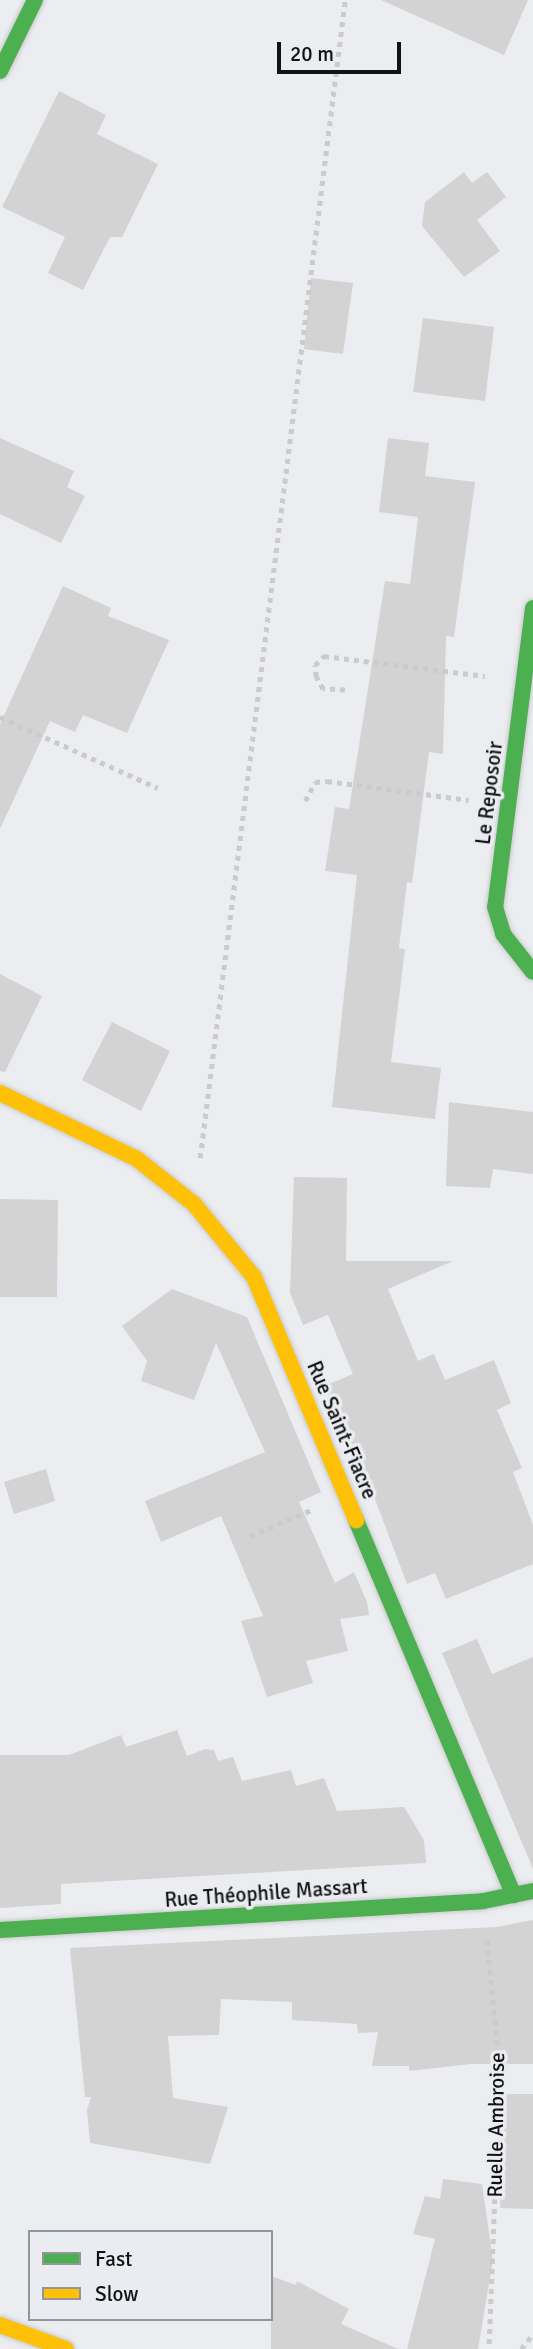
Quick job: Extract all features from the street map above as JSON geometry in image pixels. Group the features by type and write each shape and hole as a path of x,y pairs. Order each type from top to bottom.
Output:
{"street":[{"path":"0,72 35,0"},
{"name":"Le Reposoir","path":"533,608 495,907 503,934 533,972"},
{"name":"Rue Saint-Fiacre","path":"0,1093 137,1159 194,1204 254,1277 514,1895"},
{"name":"Rue Théophile Massart","path":"0,1930 483,1901 533,1891"},
{"path":"0,2325 66,2349"}],"path":[{"path":"194,1204 345,0"},
{"path":"345,690 323,689 316,677 315,665 324,656 524,681"},
{"path":"0,718 158,788"},
{"path":"305,801 315,782 327,781 508,805"},
{"path":"250,1536 347,1495"},
{"name":"Ruelle Ambroise","path":"483,1901 500,2069 489,2349"},
{"path":"521,2349 533,2334"}],"building":[{"path":"381,0 528,0 504,55"},
{"path":"59,91 106,115 97,134 158,164 122,237 110,237 83,290 48,273 65,237 2,207"},
{"path":"464,172 472,183 487,172 506,197 477,220 500,251 464,277 422,226 425,202"},
{"path":"311,278 353,283 343,354 304,349"},
{"path":"423,318 494,327 485,401 413,392"},
{"path":"0,438 74,471 67,487 85,496 61,543 0,514"},
{"path":"388,438 429,443 425,476 475,482 454,637 446,636 443,754 429,752 412,883 407,882 399,948 405,949 391,1062 441,1068 435,1119 332,1107 357,875 325,871 335,807 349,809 385,581 410,584 418,517 379,512"},
{"path":"63,586 111,608 108,616 169,640 127,733 83,715 75,732 50,721 0,829 0,724"},
{"path":"0,974 42,996 5,1072 0,1071"},
{"path":"112,1022 170,1051 141,1111 82,1080"},
{"path":"449,1102 533,1112 533,1174 493,1169 490,1188 446,1186"},
{"path":"294,1177 347,1178 346,1261 453,1261 388,1289 418,1361 434,1354 445,1380 494,1360 511,1403 497,1410 522,1468 513,1472 533,1525 533,1564 446,1599 435,1573 407,1584 364,1470 360,1472 324,1386 353,1374 328,1315 303,1325 290,1293"},
{"path":"0,1199 58,1200 57,1297 0,1297"},
{"path":"172,1289 247,1317 321,1492 299,1502 335,1583 354,1572 367,1602 369,1615 340,1619 348,1651 306,1661 313,1683 267,1697 241,1621 263,1616 221,1516 161,1542 145,1501 265,1452 216,1343 194,1400 141,1381 147,1361 122,1326"},
{"path":"46,1469 55,1501 14,1514 4,1482"},
{"path":"477,1639 492,1674 533,1657 533,1869 442,1653"},
{"path":"177,1730 187,1756 205,1749 214,1750 218,1761 233,1757 242,1781 291,1770 296,1786 324,1778 337,1811 404,1807 424,1840 426,1863 61,1884 61,1904 0,1908 0,1755 69,1755 121,1735 126,1747"},
{"path":"533,1920 533,2064 471,2064 409,2071 409,2066 372,2066 378,2032 358,2033 357,2024 292,2020 292,2002 221,1999 219,2035 168,2036 173,2098 228,2107 210,2164 90,2143 87,2110 91,2097 85,2097 70,1948 497,1927"},
{"path":"505,2094 533,2094 533,2209 500,2208"},
{"path":"443,2179 482,2184 493,2260 478,2349 407,2349 435,2239 413,2234 425,2196 440,2199"},
{"path":"273,2277 296,2285 297,2281 349,2309 341,2324 398,2349 271,2349"}],"traffic: fast":[{"path":"0,71 35,0"},
{"path":"533,608 495,907 503,934 533,972"},
{"path":"356,1520 514,1895"},
{"path":"0,1930 483,1901 533,1891"}],"traffic: slow":[{"path":"0,1093 137,1159 194,1204 254,1277 356,1520"},
{"path":"0,2325 66,2349"}]}
